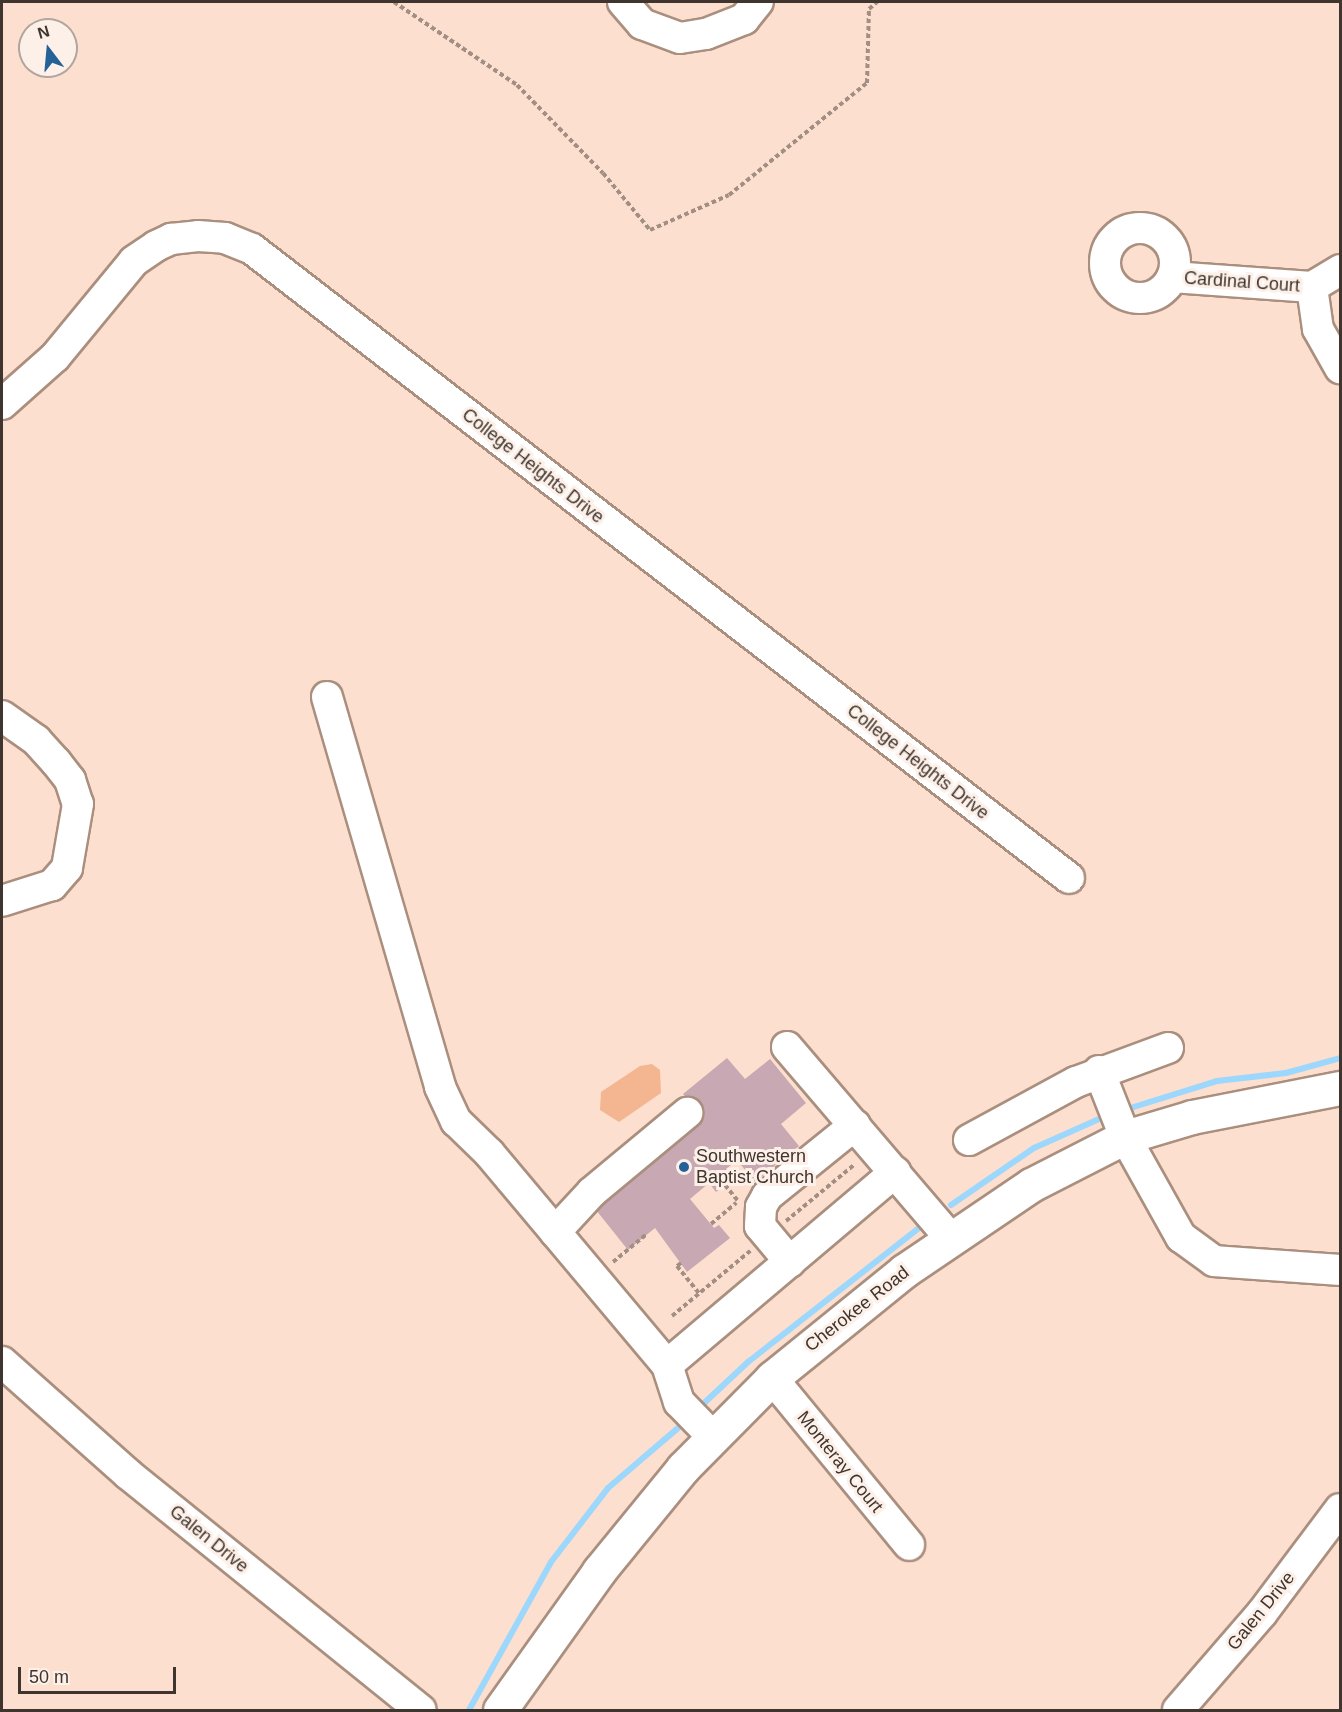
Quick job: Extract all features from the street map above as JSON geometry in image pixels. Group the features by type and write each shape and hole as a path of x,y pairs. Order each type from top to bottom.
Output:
{"main road":[{"name":"Cherokee Road","path":"500,1710 599,1571 654,1500 772,1378 860,1306 950,1238 1031,1185 1125,1137 1192,1117 1341,1088"}],"street":[{"path":"623,2 642,24 680,38 706,34 744,19 758,2"},
{"name":"College Heights Drive","path":"2,404 55,357 134,261 156,246 171,239 198,236 225,238 252,249 1069,878"},
{"path":"1341,270 1312,287 1318,329 1341,368"},
{"name":"Cardinal Court","path":"1172,277 1312,287"},
{"path":"327,697 440,1087 456,1121 555,1232 667,1365 679,1402 714,1438"},
{"path":"2,716 36,740 56,762 70,780 78,804 67,868 52,885 2,901"},
{"path":"787,1047 950,1238"},
{"path":"969,1140 1099,1071 1168,1048"},
{"path":"1099,1071 1125,1137 1181,1237 1215,1261 1341,1270"},
{"path":"555,1232 592,1192 687,1113"},
{"path":"790,1262 760,1226 761,1207 767,1196 855,1125"},
{"path":"667,1365 895,1172"},
{"name":"Galen Drive","path":"2,1362 128,1474 421,1710"},
{"name":"Monteray Court","path":"772,1378 909,1545"},
{"name":"Galen Drive","path":"1178,1710 1262,1613 1341,1509"}],"path":[{"path":"394,2 517,85 603,173 650,230 729,195 867,83 869,9 877,2"},
{"path":"672,1316 874,1148"},
{"path":"724,1185 745,1209"},
{"path":"594,1278 648,1233"},
{"path":"681,1263 677,1266 699,1293"}],"shaded area":[{"path":"652,1064 660,1070 661,1093 619,1122 600,1110 601,1092 640,1066"}],"building":[{"name":"Southwestern Baptist Church","path":"727,1058 745,1079 770,1059 806,1103 781,1124 799,1146 755,1182 737,1160 726,1169 733,1178 716,1192 709,1183 690,1199 714,1228 719,1225 730,1238 687,1272 655,1228 628,1250 592,1205 702,1116 683,1094"}],"waterway":[{"path":"1124,1110 1217,1081 1286,1073 1340,1058"},
{"path":"951,1205 1034,1148 1108,1115"},
{"path":"702,1405 748,1362 919,1228"},
{"path":"469,1710 551,1562 608,1488 678,1428"}],"place":[{"name":"Southwestern Baptist Church","path":"684,1167"}]}
